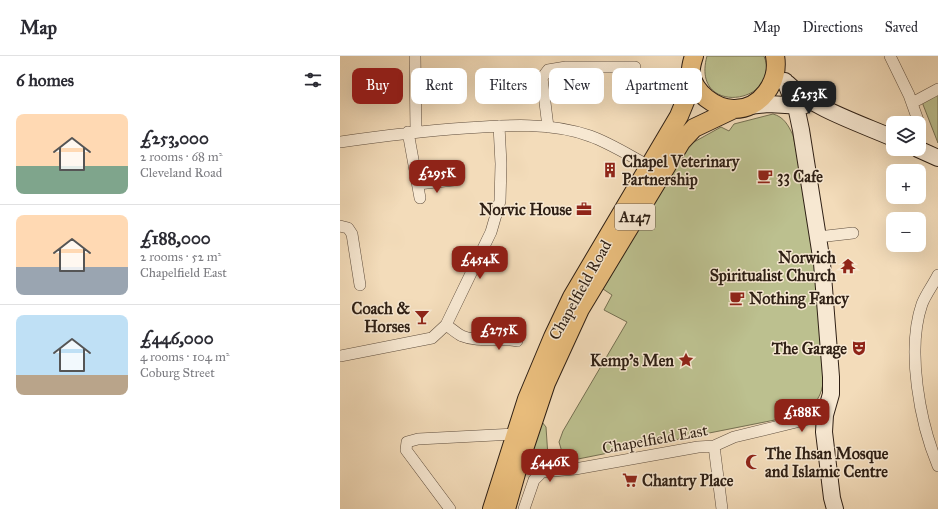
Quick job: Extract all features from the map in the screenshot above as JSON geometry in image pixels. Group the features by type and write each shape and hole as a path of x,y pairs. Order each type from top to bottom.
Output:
{"main road":[{"name":"A147","path":"741,107 757,101 770,90 774,80 776,60"},
{"path":"702,92 710,101 720,106 741,107"},
{"name":"Chapelfield Road","path":"492,509 515,434 537,372 566,311 649,166 680,116 685,104"},
{"name":"Chapelfield Road","path":"506,509 517,470 546,383 580,309 681,142 694,128 741,107"}],"street":[{"path":"415,56 412,132 420,198"},
{"path":"890,56 912,103 916,116"},
{"path":"776,60 785,81 788,105 792,118 802,142 822,263 830,394 825,415 824,432 832,498 835,509"},
{"path":"548,127 542,78 548,70 566,67 635,67"},
{"path":"785,81 799,94 886,135"},
{"path":"912,103 938,89"},
{"path":"741,107 768,104 833,111"},
{"path":"340,356 432,338 446,325 491,232 497,211 501,181 499,126"},
{"path":"340,142 412,132 499,126 548,127 591,136 649,166"},
{"path":"926,153 938,158"},
{"path":"418,184 454,180"},
{"path":"340,226 348,228 352,234 360,285"},
{"path":"818,237 853,233"},
{"path":"938,275 922,305 915,351 924,427 938,466"},
{"path":"446,325 462,336 475,339 508,339 516,341"},
{"name":"Chapelfield East","path":"524,509 534,480 542,472 559,469 575,469 698,447 714,446 734,437 825,415"},
{"path":"450,509 406,450 407,442 418,439 515,434"},
{"path":"714,446 722,509"},
{"path":"528,509 540,483 559,469"}],"green space":[{"path":"707,56 764,56 766,72 761,85 750,93 736,97 723,96 711,89 705,76"},
{"path":"938,92 938,143 922,102"},
{"path":"773,114 783,119 793,135 813,232 823,379 821,393 818,399 803,412 790,417 578,459 562,452 559,442 563,431 627,322 604,310 612,295 603,289 691,139 694,142 721,127 729,131 734,124"},
{"path":"542,422 546,427 548,457 538,469 527,469"}],"place":[{"name":"Chapel Veterinary Partnership","path":"610,170"},
{"name":"33 Cafe","path":"765,176"},
{"name":"Norvic House","path":"584,209"},
{"name":"Norwich Spiritualist Church","path":"848,266"},
{"name":"Nothing Fancy","path":"737,298"},
{"name":"Coach & Horses","path":"422,317"},
{"name":"The Garage","path":"859,348"},
{"name":"Kemp's Men","path":"686,360"},
{"name":"The Ihsan Mosque and Islamic Centre","path":"753,462"},
{"name":"Chantry Place","path":"630,480"}]}
